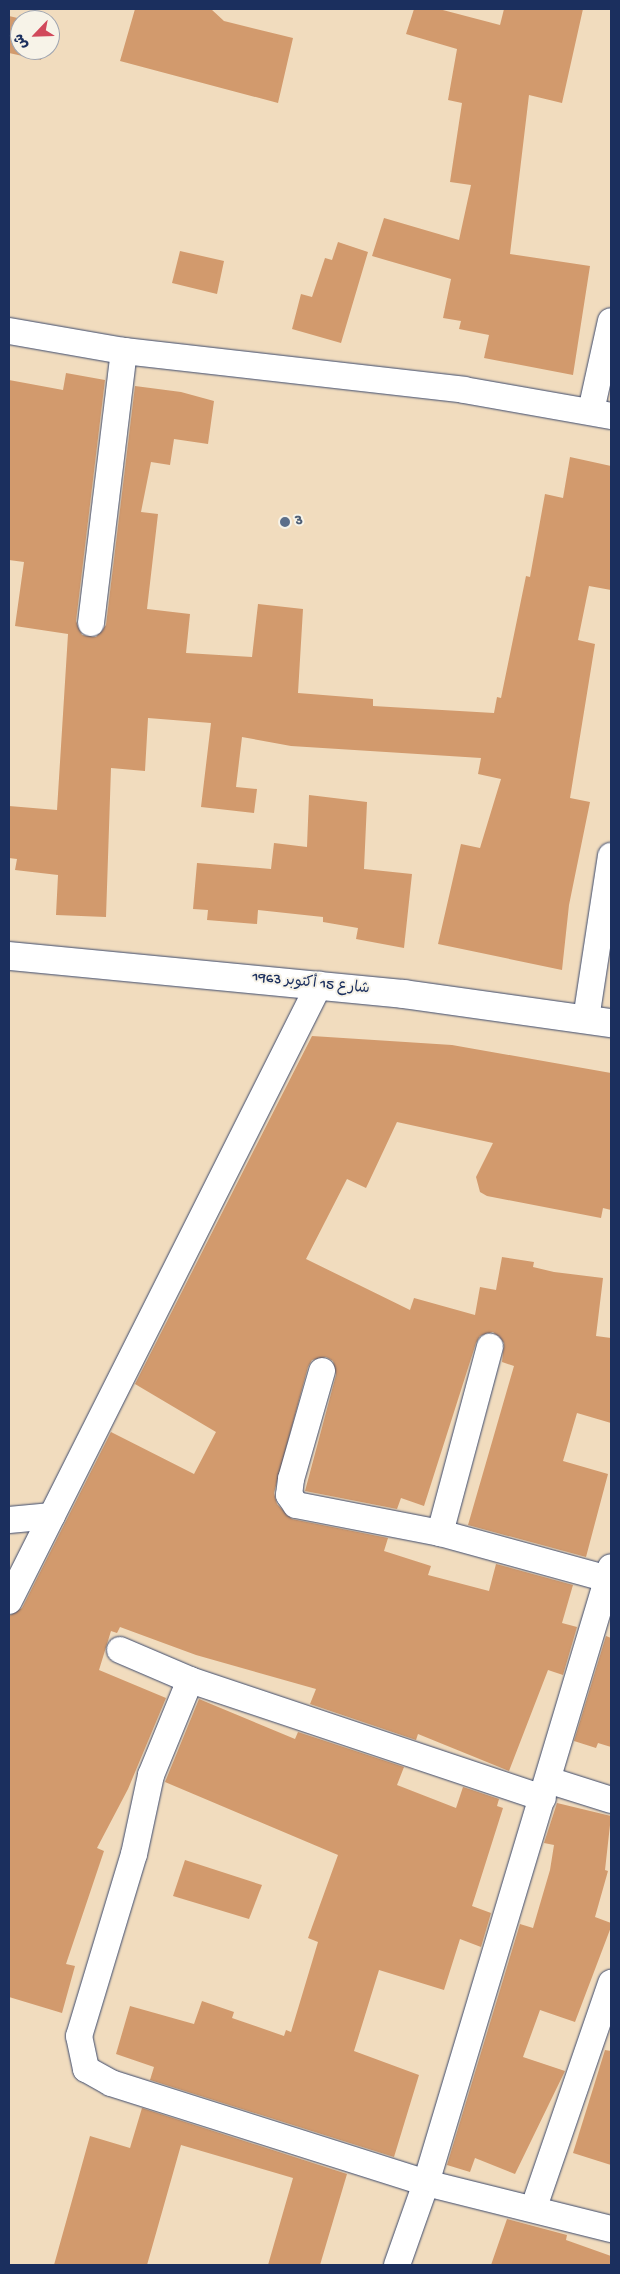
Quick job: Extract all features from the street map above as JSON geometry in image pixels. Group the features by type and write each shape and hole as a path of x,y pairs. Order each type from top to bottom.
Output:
{"street":[{"path":"9,331 124,351 397,381 601,414 611,321"},
{"path":"91,623 124,351"},
{"path":"598,1021 611,856"},
{"name":"شارع 15 أكتوبر 1963","path":"9,956 319,985 598,1021"},
{"path":"9,1602 319,985"},
{"path":"440,1533 490,1347"},
{"path":"322,1371 291,1479 292,1500 308,1511 440,1533 610,1573 426,2183 397,2265"},
{"path":"9,1520 52,1516"},
{"path":"120,1650 190,1680 545,1789 611,1800"},
{"path":"190,1680 151,1775 130,1868 79,2036 80,2059 86,2069 111,2083 426,2183 534,2207 611,2229"},
{"path":"534,2207 611,1983"}],"building":[{"path":"135,9 211,9 224,21 293,38 278,103 120,61"},
{"path":"414,9 439,9 500,25 504,9 583,9 562,103 529,95 510,254 590,266 573,375 484,358 489,335 459,329 461,321 443,318 451,279 372,256 384,218 459,240 471,185 450,182 462,103 448,100 457,49 406,34"},
{"path":"9,16 10,53 9,53"},
{"path":"338,242 368,252 341,343 292,329 301,294 312,297 325,258 332,260"},
{"path":"180,251 224,261 217,294 172,283"},
{"path":"66,373 105,380 76,621 82,635 96,637 106,625 135,386 181,392 214,401 208,444 174,439 170,465 151,462 141,512 158,514 147,609 190,614 186,653 252,657 258,604 303,609 298,693 373,699 373,706 494,713 497,697 501,698 526,576 530,577 545,494 563,498 570,457 611,466 611,590 589,586 578,640 595,644 570,798 590,802 569,905 562,970 438,944 461,844 480,848 501,779 478,774 481,758 291,746 242,737 236,787 257,789 254,813 201,807 211,723 148,718 145,771 111,768 106,917 56,915 58,875 15,870 17,859 9,858 9,806 57,810 68,634 15,626 24,562 9,560 9,380 63,390"},
{"path":"309,795 367,802 364,869 412,874 404,948 356,939 358,928 323,922 323,917 258,910 257,924 207,920 208,910 193,909 197,863 271,869 274,843 307,847"},
{"path":"312,1036 452,1045 611,1073 611,1210 603,1208 601,1218 487,1196 480,1192 476,1177 493,1143 397,1122 366,1188 347,1179 306,1259 410,1310 414,1298 475,1315 480,1287 496,1290 502,1257 534,1262 533,1267 554,1272 603,1278 596,1336 611,1338 611,1423 577,1413 563,1461 608,1474 586,1557 468,1525 514,1366 502,1362 504,1343 493,1332 480,1336 476,1343 424,1506 401,1498 397,1509 305,1491 336,1375 333,1361 326,1357 312,1360 308,1367 274,1493 277,1504 292,1519 388,1538 384,1551 431,1566 428,1575 489,1591 496,1564 573,1585 562,1623 577,1627 563,1675 548,1670 509,1771 418,1734 416,1740 310,1704 316,1689 196,1655 120,1627 117,1633 111,1631 99,1670 166,1698 128,1789 97,1848 104,1851 66,1964 75,1966 62,2013 9,1997 9,1616 22,1608 111,1432 194,1474 216,1432 135,1384"},
{"path":"606,1636 611,1638 611,1747 598,1743 596,1748 574,1741"},
{"path":"199,1699 295,1739 298,1732 404,1767 397,1785 456,1808 463,1787 499,1799 497,1806 503,1808 472,1906 491,1913 481,1947 460,1939 444,1990 379,1970 354,2051 419,2075 394,2157 150,2080 154,2067 116,2054 130,2006 194,2024 202,2001 234,2012 232,2018 284,2036 286,2030 291,2032 318,1942 308,1938 338,1855 165,1782"},
{"path":"557,1803 611,1816 605,1870 608,1871 595,1917 611,1923 611,1927 575,2022 540,2010 523,2057 565,2071 515,2174 475,2158 470,2172 447,2165 520,1924 533,1928 550,1870 554,1845 544,1843"},
{"path":"185,1860 262,1885 249,1919 173,1896"},
{"path":"605,2050 611,2051 611,2165 573,2153"},
{"path":"142,2108 347,2174 320,2265 268,2265 293,2178 181,2145 147,2265 54,2265 90,2136 130,2148"},
{"path":"507,2219 567,2235 566,2240 611,2256 611,2265 491,2265"}],"place":[{"name":"3","path":"285,522"}]}
